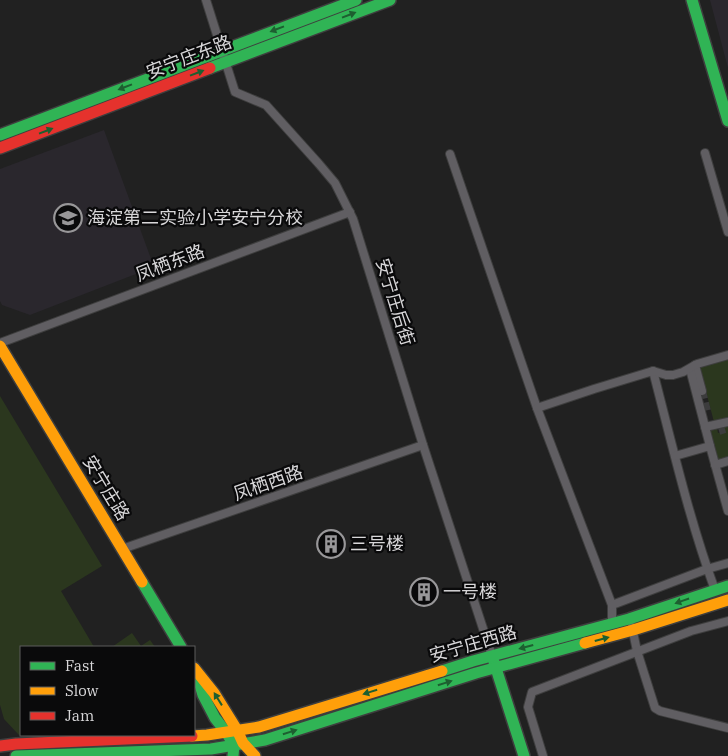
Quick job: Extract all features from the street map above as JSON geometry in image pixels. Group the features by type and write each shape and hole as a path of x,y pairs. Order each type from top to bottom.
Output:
{"main road":[{"name":"安宁庄东路","path":"0,136 356,0"},
{"name":"安宁庄东路","path":"0,148 390,0"},
{"path":"692,0 728,121"},
{"name":"安宁庄路","path":"0,345 180,646"},
{"name":"安宁庄西路","path":"195,736 259,727 492,656 612,624 631,625 728,586"},
{"path":"16,756 237,748 631,625 728,600"},
{"path":"492,656 524,756"},
{"path":"195,670 214,693 232,731 237,748 255,756"},
{"name":"安宁庄西路","path":"0,746 186,736"},
{"path":"0,751 1,756"}],"street":[{"name":"安宁庄后街","path":"206,0 235,92 266,105 320,164 335,184 350,212 492,656"},
{"path":"705,153 728,232"},
{"path":"450,154 537,408 612,605 612,624"},
{"name":"凤栖东路","path":"0,345 350,212"},
{"path":"537,408 594,388 653,371 673,375 728,355"},
{"path":"693,367 702,391"},
{"path":"693,367 705,427 728,510"},
{"path":"653,371 675,456 707,569 715,590"},
{"path":"705,427 718,427 728,422"},
{"name":"凤栖西路","path":"122,549 423,445"},
{"path":"675,456 710,446"},
{"path":"715,465 728,461"},
{"path":"612,605 707,569 728,563"},
{"path":"543,756 528,707 532,692 691,631 728,621"},
{"path":"631,625 655,708 660,711 728,728"}],"shaded area":[{"path":"710,0 728,0 728,68"},
{"name":"海淀第二实验小学安宁分校","path":"104,130 154,267 30,315 2,305 0,301 0,169"}],"green space":[{"path":"728,357 728,419 714,422 699,365"},
{"path":"0,396 102,566 61,591 93,646 20,646 20,734 4,719 0,705"},
{"path":"728,424 728,461 718,463 710,431 713,428 717,428 718,433 721,432 719,427"},
{"path":"132,633 141,646 113,646"},
{"path":"150,640 154,646 141,646"}],"tunnel":[{"path":"702,391 707,411"},
{"path":"719,431 725,429"}],"traffic: fast":[{"path":"0,135 356,0"},
{"path":"210,68 390,0"},
{"path":"692,0 728,121"},
{"path":"142,582 180,646"},
{"path":"442,671 629,619 728,586"},
{"path":"16,756 211,749 265,740 476,673 585,643"},
{"path":"494,662 524,756"},
{"path":"197,675 203,695 215,718 234,745 233,756"}],"traffic: slow":[{"path":"0,346 142,582"},
{"path":"585,643 728,600"},
{"path":"195,669 214,693 243,743 255,756"},
{"path":"195,736 259,727 442,671"}],"traffic: jam":[{"path":"0,148 210,68"},
{"path":"0,746 192,736"}],"place":[{"name":"海淀第二实验小学安宁分校","path":"68,218"},
{"name":"三号楼","path":"331,544"},
{"name":"一号楼","path":"424,592"}]}
